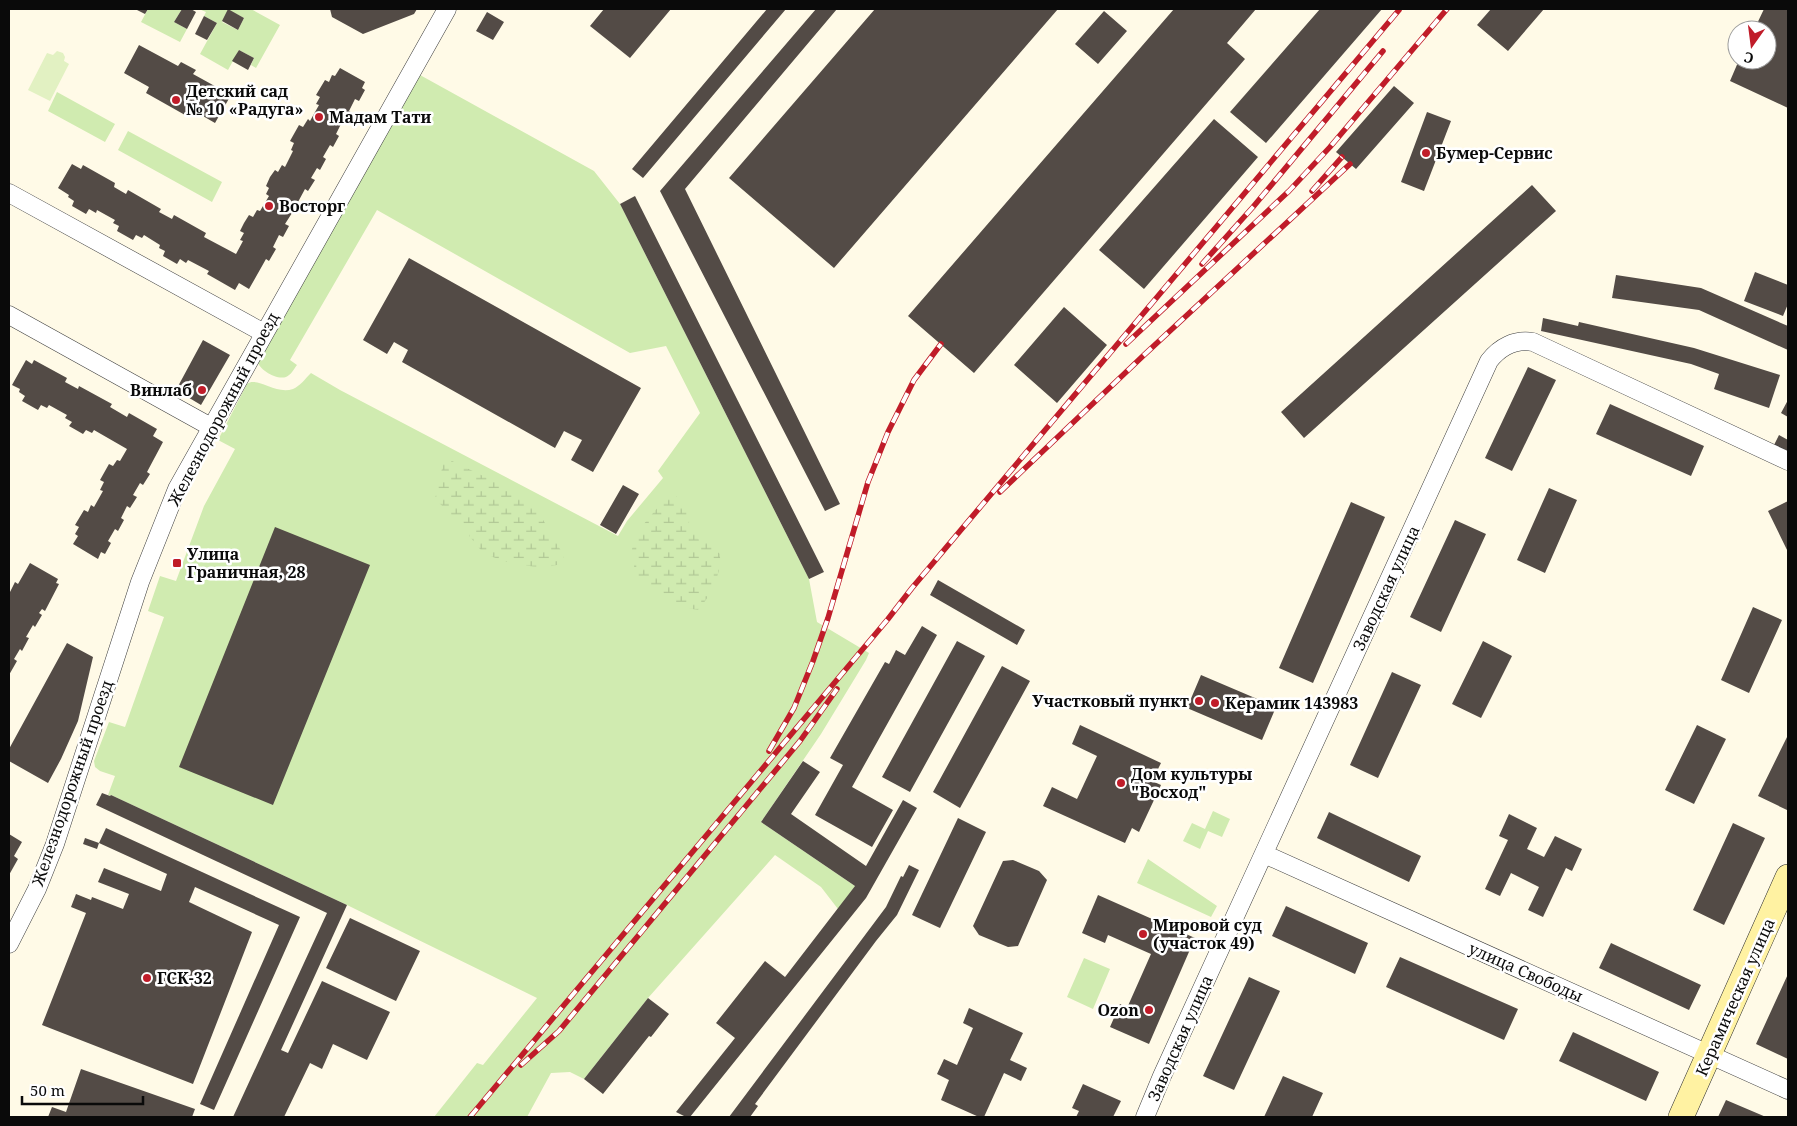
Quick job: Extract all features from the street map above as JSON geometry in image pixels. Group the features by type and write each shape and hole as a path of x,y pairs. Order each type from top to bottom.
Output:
{"main road":[{"name":"Керамическая улица","path":"1681,1117 1788,877"}],"street":[{"name":"Железнодорожный проезд","path":"9,944 37,888 55,844 140,582 177,489 447,9"},
{"path":"9,193 264,333"},
{"path":"9,315 211,427"},
{"name":"Заводская улица","path":"1145,1117 1162,1076 1490,361 1501,349 1517,342 1533,342 1788,461"},
{"name":"улица Свободы","path":"1264,854 1788,1090"}],"green space":[{"path":"148,9 182,9 174,22 187,29 180,42 141,22"},
{"path":"199,9 251,9 280,25 256,68 251,65 254,58 239,50 228,70 200,54 217,23 204,16 206,12","holes":["228,10 244,18 238,30 222,22"]},
{"path":"57,51 63,53 64,61 69,64 50,101 28,90 47,53 53,55"},
{"path":"420,75 594,171 620,204 809,579 817,622 869,653 821,734 761,822 855,886 838,909 821,887 775,855 648,998 584,1079 570,1072 551,1073 527,1117 434,1117 477,1063 483,1065 537,998 347,905 108,795 115,776 100,771 95,767 94,761 109,722 125,727 164,617 148,611 160,576 176,581 204,506 235,449 218,440 247,384 256,382 280,390 293,389 311,373 618,536 627,521 663,478 658,471 700,413 666,346 630,353 377,210 290,360 297,365 292,372 282,378 273,376 264,371 258,364 257,360"},
{"path":"57,92 115,124 105,142 48,111"},
{"path":"128,131 222,182 212,202 118,150"},
{"path":"452,461 512,490 535,506 564,556 562,563 545,567 523,565 492,557 481,550 469,536 469,532 435,499 443,464"},
{"path":"669,494 680,498 690,511 689,523 698,539 707,542 720,554 715,584 698,610 682,607 635,574 632,549 638,531"},
{"path":"1213,811 1230,819 1222,837 1208,831 1200,849 1183,841 1192,823 1205,829"},
{"path":"1148,859 1217,906 1211,917 1137,883"},
{"path":"1084,958 1110,969 1093,1009 1067,997"}],"building":[{"path":"135,9 148,9 145,14"},
{"path":"182,9 191,9 196,12 187,29 174,22"},
{"path":"228,9 244,18 238,30 222,21"},
{"path":"330,9 417,9 414,14 363,34 332,17"},
{"path":"604,9 671,9 630,58 590,26"},
{"path":"767,9 786,9 643,178 632,169"},
{"path":"816,9 837,9 685,189 840,504 825,511 660,191"},
{"path":"875,9 1058,9 834,268 729,178"},
{"path":"1174,9 1256,9 1227,43 1245,59 974,373 908,316"},
{"path":"1320,9 1382,9 1266,143 1230,112"},
{"path":"1491,9 1544,9 1508,51 1477,25"},
{"path":"1764,9 1788,9 1788,108 1730,81 1735,70 1777,70 1777,20 1759,20"},
{"path":"1104,11 1127,31 1098,64 1075,44"},
{"path":"487,12 504,22 493,40 476,31"},
{"path":"204,16 217,23 207,40 195,34"},
{"path":"139,45 178,66 181,62 196,70 193,74 231,95 215,123 189,108 185,115 146,93 149,87 124,73"},
{"path":"239,50 254,58 248,70 232,61"},
{"path":"340,68 365,82 362,88 365,90 359,101 355,99 349,111 352,113 346,124 342,122 336,134 339,136 333,147 330,145 323,157 326,159 320,170 317,168 311,178 315,180 308,191 305,189 298,202 301,203 295,214 292,213 285,224 289,226 283,237 279,235 273,247 276,249 269,261 266,259 249,289 239,283 235,290 207,274 209,271 188,260 186,263 180,259 177,264 163,256 165,251 159,248 160,245 144,235 142,238 136,235 133,240 117,231 119,226 113,223 115,220 97,210 96,213 89,209 86,214 72,206 74,201 68,197 69,195 58,188 72,164 81,169 83,165 115,183 114,187 126,194 128,190 161,209 159,212 172,219 174,215 206,233 204,237 236,254 243,241 240,240 244,233 240,231 244,223 249,215 253,217 257,210 260,211 269,196 266,194 269,188 266,186 270,177 275,170 278,172 282,165 285,167 293,151 291,150 294,143 290,141 299,125 303,127 308,119 310,121 319,105 316,104 320,97 316,95 325,80 329,82 332,75 335,76"},
{"path":"1394,86 1414,103 1356,169 1336,152"},
{"path":"1427,112 1451,121 1424,191 1401,182"},
{"path":"1214,119 1258,157 1144,289 1099,250"},
{"path":"1532,185 1556,211 1304,438 1281,412"},
{"path":"635,196 824,572 809,579 620,204"},
{"path":"409,258 641,388 593,472 571,460 582,440 564,431 555,448 402,362 408,350 394,342 387,354 363,340"},
{"path":"1755,272 1788,285 1788,304 1783,316 1744,301"},
{"path":"1616,275 1701,288 1788,326 1788,350 1699,310 1612,298"},
{"path":"1064,307 1107,345 1057,403 1014,365"},
{"path":"1543,318 1578,326 1579,322 1694,348 1780,375 1769,408 1714,389 1719,374 1691,364 1541,331"},
{"path":"203,340 230,355 201,405 176,390"},
{"path":"26,360 32,364 34,360 67,378 65,382 78,389 79,386 112,404 110,407 127,417 129,413 157,429 153,436 163,442 147,472 150,474 143,485 140,483 133,495 137,497 130,508 127,506 121,518 124,520 118,531 115,529 108,541 111,543 105,554 101,552 98,559 73,544 78,536 75,534 79,527 75,525 84,510 88,512 91,505 94,507 103,491 100,490 104,482 100,480 109,464 113,466 117,460 120,461 127,449 94,430 92,433 86,430 83,434 69,426 72,422 65,418 67,415 49,405 47,408 41,405 38,410 22,401 25,396 19,392 20,389 12,385"},
{"path":"1528,367 1556,380 1512,471 1485,458"},
{"path":"1788,400 1788,417 1781,413"},
{"path":"1610,404 1704,446 1691,476 1596,434"},
{"path":"1779,435 1788,440 1788,451 1774,445"},
{"path":"623,485 639,494 616,534 600,525"},
{"path":"1549,488 1577,500 1545,573 1517,560"},
{"path":"1788,501 1788,552 1768,511"},
{"path":"1351,502 1385,517 1313,683 1279,668"},
{"path":"1455,520 1486,534 1441,632 1410,617"},
{"path":"275,527 370,565 273,805 179,767"},
{"path":"30,563 58,579 56,583 59,584 45,611 42,609 39,613 42,615 26,637 29,638 22,651 20,649 14,659 17,661 9,675 9,594 15,582 18,584"},
{"path":"938,580 1025,630 1017,645 930,595"},
{"path":"1753,607 1782,620 1749,693 1721,680"},
{"path":"922,626 937,635 852,787 893,810 872,847 815,815 843,765 830,758 885,662 889,664 896,650 905,655"},
{"path":"957,641 985,656 910,792 882,777"},
{"path":"1483,641 1512,656 1481,718 1452,704"},
{"path":"67,643 93,657 78,721 48,783 9,761 9,749"},
{"path":"1002,666 1030,681 960,808 933,792"},
{"path":"1392,672 1421,685 1378,778 1350,765"},
{"path":"1201,675 1276,707 1262,740 1187,708"},
{"name":"Дом культуры \"Восход\"","path":"1080,725 1161,763 1152,781 1161,785 1139,832 1132,828 1125,843 1043,806 1052,787 1077,799 1097,756 1072,744"},
{"path":"1697,725 1726,739 1694,804 1665,790"},
{"path":"1788,735 1788,807 1787,810 1758,796"},
{"path":"803,761 820,772 791,814 866,866 903,800 917,808 866,898 690,1117 686,1117 676,1112 735,1038 716,1023 765,961 785,977 855,886 761,822"},
{"path":"102,793 111,795 347,905 281,1050 288,1053 322,981 390,1012 367,1060 333,1044 322,1069 310,1063 284,1117 233,1117 327,913 96,805"},
{"path":"1329,812 1421,856 1409,882 1317,838"},
{"path":"1509,814 1537,828 1527,849 1544,857 1555,836 1582,849 1572,871 1566,868 1543,917 1528,910 1539,887 1511,873 1500,896 1485,889 1508,840 1499,836"},
{"path":"958,818 986,832 940,928 912,915"},
{"path":"1733,823 1765,838 1724,925 1693,910"},
{"name":"ГСК-32","path":"106,828 300,917 214,1110 200,1104 279,925 195,887 189,902 252,932 193,1084 42,1025 86,913 71,907 76,894 91,900 92,897 123,909 129,894 98,882 104,868 161,891 167,874 99,843"},
{"path":"9,834 22,842 14,856 18,859 9,875"},
{"path":"85,838 99,843 97,849 83,844"},
{"path":"1013,860 1039,871 1047,880 1018,946 1008,947 979,935 973,926 1003,861"},
{"path":"909,865 919,870 897,915 755,1104 758,1106 750,1117 729,1117 886,907 901,876 903,877"},
{"path":"1098,895 1195,938 1149,1044 1110,1027 1120,1004 1127,1008 1151,954 1108,935 1105,943 1082,933"},
{"path":"1286,906 1368,943 1355,974 1272,936"},
{"path":"350,918 420,951 396,1001 326,968"},
{"path":"1611,943 1701,985 1689,1010 1599,968"},
{"path":"1400,957 1518,1009 1504,1040 1386,987"},
{"path":"1788,974 1788,1059 1756,1044"},
{"path":"1249,977 1280,991 1234,1090 1203,1076"},
{"path":"648,998 669,1014 603,1094 584,1079"},
{"path":"969,1008 1023,1033 1010,1060 1027,1068 1021,1081 1004,1073 984,1117 979,1117 941,1100 949,1080 937,1074 944,1059 957,1065 973,1028 963,1023"},
{"path":"1573,1032 1659,1072 1646,1101 1559,1061"},
{"path":"81,1069 195,1109 192,1117 48,1117 52,1107 66,1112"},
{"path":"1283,1076 1323,1093 1312,1117 1264,1117"},
{"path":"1083,1084 1121,1101 1113,1117 1076,1117 1079,1111 1072,1108"},
{"path":"1726,1100 1766,1117 1718,1117"}],"railway":[{"path":"1126,344 1289,191 1330,147 1447,9"},
{"path":"470,1117 1399,10"},
{"path":"1202,264 1253,207 1383,51"},
{"path":"1312,191 1342,157"},
{"path":"1000,492 1350,164"},
{"path":"769,751 794,708 813,661 828,618 868,482 888,432 914,380 941,344"},
{"path":"521,1065 559,1031 800,741 837,689"}],"place":[{"name":"Детский сад № 10 «Радуга»","path":"176,100"},
{"name":"Мадам Тати","path":"319,117"},
{"name":"Бумер-Сервис","path":"1426,153"},
{"name":"Восторг","path":"269,206"},
{"name":"Винлаб","path":"202,390"},
{"name":"Улица Граничная, 28","path":"177,563"},
{"name":"Участковый пункт","path":"1199,701"},
{"name":"Керамик 143983","path":"1215,703"},
{"name":"Дом культуры \"Восход\"","path":"1121,783"},
{"name":"Мировой суд (участок 49)","path":"1143,934"},
{"name":"ГСК-32","path":"147,978"},
{"name":"Ozon","path":"1149,1010"}]}
